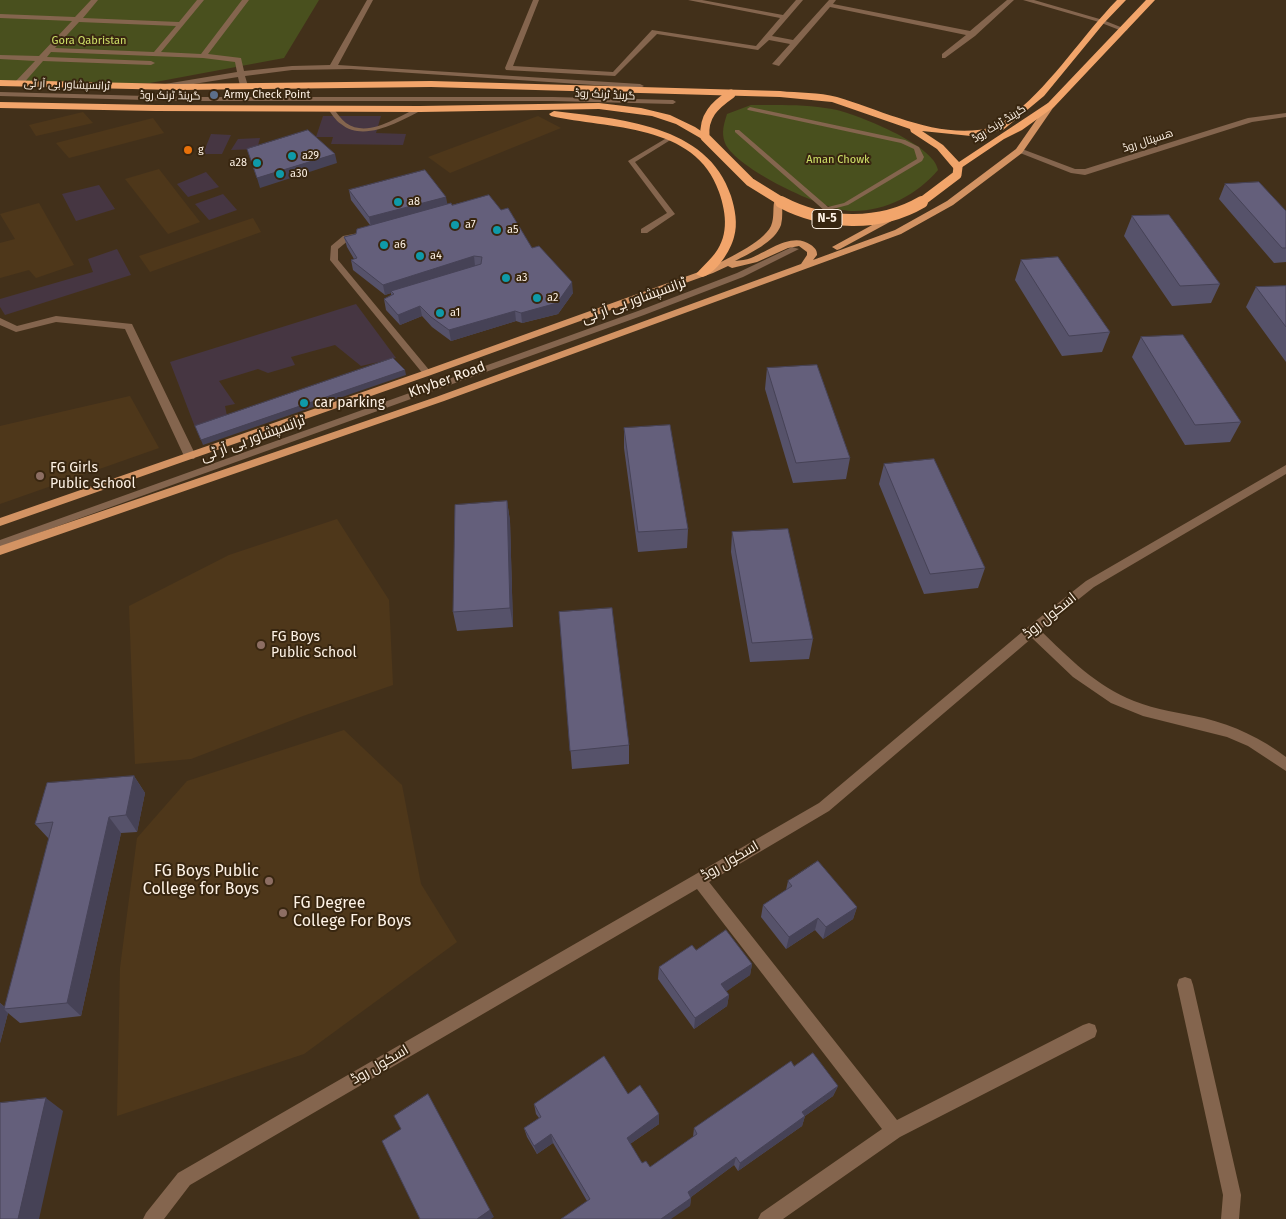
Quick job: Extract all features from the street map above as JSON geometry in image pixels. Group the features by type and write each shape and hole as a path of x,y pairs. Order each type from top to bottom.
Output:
{"highway":[{"name":"گرینڈ ٹرنک روڈ","path":"0,82 168,86 431,84 780,94 833,99 869,110 906,125 938,131 971,133 1000,128 1019,114 1041,94 1101,21 1122,0"},
{"name":"گرینڈ ٹرنک روڈ","path":"0,105 331,109 569,106 640,110 676,119 705,137 750,182 778,201 831,220 861,221 879,218 916,205 957,175 958,167 970,157 1019,128 1051,105 1151,0"},
{"path":"431,84 640,86 822,91 856,96"},
{"path":"705,137 703,126 712,107 731,94"},
{"path":"507,108 638,127 670,138 691,149 717,174 730,211 729,240 718,260 706,272"},
{"path":"914,116 947,124 986,125 1019,114"},
{"path":"906,125 940,146 958,167"}],"main road":[{"path":"817,260 898,232 950,203 1019,151 1051,105"},
{"path":"706,272 739,257 775,228 778,216 778,201"},
{"path":"817,260 857,235 916,205"},
{"path":"706,272 754,260 786,245 794,244 805,245 812,251 812,255 805,264"},
{"name":"Khyber Road","path":"0,551 440,399 713,300 817,260"},
{"name":"Khyber Road","path":"0,522 427,373 706,272"}],"street":[{"path":"19,83 96,0"},
{"path":"156,54 201,0"},
{"path":"203,56 246,0"},
{"path":"333,67 370,0"},
{"path":"536,0 509,68 615,74 655,32 758,48 800,0"},
{"path":"692,0 784,17"},
{"path":"945,56 1011,0"},
{"path":"1026,0 1101,21 1124,30"},
{"path":"776,64 830,3 972,34"},
{"path":"0,16 182,24"},
{"path":"766,38 796,43"},
{"path":"50,50 203,56 238,60 244,86"},
{"path":"0,57 151,63"},
{"path":"168,86 292,68 351,67 640,86"},
{"name":"ھسپتال روڈ","path":"1019,151 1074,172 1085,172 1251,120 1286,115"},
{"path":"0,321 16,329 56,319 129,326 190,456"},
{"name":"اسکول روڈ","path":"152,1219 184,1180 824,807 1032,630 1090,584 1286,470"},
{"path":"1032,630 1088,684 1109,696 1131,706 1232,732 1266,750 1286,765"},
{"path":"699,880 894,1131"},
{"path":"1185,984 1232,1195 1230,1219"},
{"path":"767,1219 894,1131 1089,1031"}],"lane":[{"name":"ٹرانسپشاور بی آر ٹی","path":"0,94 183,99 544,99 673,102"},
{"path":"331,109 345,125 360,129 375,129 420,109"},
{"path":"737,131 826,210 846,204 920,160 921,157 917,148 903,141 750,109"},
{"path":"644,231 671,214 631,161 670,138"},
{"path":"370,233 346,238 334,248 334,260 427,373"},
{"name":"ٹرانسپشاور بی آر ٹی","path":"0,544 707,288 795,249"},
{"path":"371,304 380,301"}],"shaded area":[{"path":"83,112 93,123 36,136 29,125"},
{"path":"323,116 381,116 376,133 406,134 403,145 331,144 333,137 316,137"},
{"path":"538,116 561,128 450,173 428,157"},
{"path":"153,118 164,133 69,158 56,143"},
{"path":"211,134 231,135 222,154 203,154"},
{"path":"260,138 257,149 231,150 238,139"},
{"path":"159,169 200,222 168,234 125,179"},
{"path":"206,172 219,187 188,197 177,184"},
{"path":"99,185 115,209 76,221 62,194"},
{"path":"223,194 237,210 209,220 195,204"},
{"path":"39,203 74,265 36,278 29,270 0,278 0,243 15,239 0,214"},
{"path":"253,218 261,232 150,272 139,256"},
{"path":"117,249 131,275 5,315 0,307 0,299 93,272 88,259"},
{"path":"356,304 396,358 361,366 335,345 291,357 295,365 268,373 258,369 219,381 235,404 225,406 227,416 195,427 170,362"},
{"name":"FG Girls Public School","path":"130,396 159,448 0,504 0,426"},
{"name":"FG Boys Public School","path":"337,519 389,600 393,685 303,716 191,759 135,764 129,606 229,555"},
{"name":"FG Degree College For Boys","path":"344,730 402,785 421,884 457,942 304,1054 117,1116 120,968 137,838 187,781"}],"green space":[{"name":"Gora Qabristan","path":"0,0 319,0 284,58 150,83 82,84 0,80"},
{"name":"Aman Chowk","path":"751,105 812,106 832,109 858,117 875,123 923,150 934,160 938,170 930,179 910,194 887,205 863,211 838,209 801,196 781,186 745,164 732,153 725,143 723,135 727,114"}],"building":[{"path":"308,130 335,154 257,178 247,149"},
{"name":"a8","path":"425,170 446,197 369,217 349,190"},
{"path":"1259,182 1286,211 1286,248 1282,248 1225,184"},
{"path":"489,195 501,210 508,208 532,248 539,246 572,282 557,303 521,313 515,311 449,330 420,306 398,315 384,299 394,294 391,291 481,264 482,257 474,256 383,285 351,260 357,258 344,237 356,234 357,229 451,203 452,205"},
{"path":"1169,215 1220,284 1180,286 1132,216"},
{"path":"1058,257 1110,332 1069,336 1021,260"},
{"path":"1286,286 1286,327 1256,287"},
{"path":"1183,335 1241,422 1195,425 1141,337"},
{"path":"393,358 405,370 201,440 195,426"},
{"path":"817,365 850,458 796,463 767,368"},
{"path":"670,425 688,529 638,532 624,428"},
{"path":"934,459 985,568 930,574 884,464"},
{"path":"507,501 510,608 453,612 455,505"},
{"path":"788,529 813,639 752,643 732,532"},
{"path":"612,608 629,745 570,751 559,612"},
{"path":"134,776 126,815 109,817 67,1003 4,1009 53,822 35,824 47,783"},
{"path":"818,861 857,907 826,927 818,918 789,937 763,905 792,886 788,881"},
{"path":"726,930 752,964 721,984 729,995 695,1018 659,967 692,945 696,950"},
{"path":"813,1053 838,1086 802,1112 805,1116 740,1163 736,1157 688,1192 691,1198 661,1219 561,1219 590,1199 551,1134 534,1146 524,1128 541,1117 534,1104 604,1056 628,1094 640,1085 659,1114 627,1138 642,1163 646,1161 650,1167 697,1134 694,1128 791,1061 794,1066"},
{"path":"428,1094 490,1210 477,1219 420,1219 382,1141 401,1129 394,1116"},
{"path":"46,1098 18,1219 0,1219 0,1103"}],"place":[{"name":"Army Check Point","path":"214,95"},
{"name":"g","path":"188,150"},
{"name":"a29","path":"292,156"},
{"name":"a28","path":"257,163"},
{"name":"a30","path":"280,174"},
{"name":"a8","path":"398,202"},
{"name":"a7","path":"455,225"},
{"name":"a5","path":"497,230"},
{"name":"a6","path":"384,245"},
{"name":"a4","path":"420,256"},
{"name":"a3","path":"506,278"},
{"name":"a2","path":"537,298"},
{"name":"a1","path":"440,313"},
{"name":"car parking","path":"304,403"},
{"name":"FG Girls Public School","path":"40,476"},
{"name":"FG Boys Public School","path":"261,645"},
{"name":"FG Boys Public College for Boys","path":"269,881"},
{"name":"FG Degree College For Boys","path":"283,913"}]}
